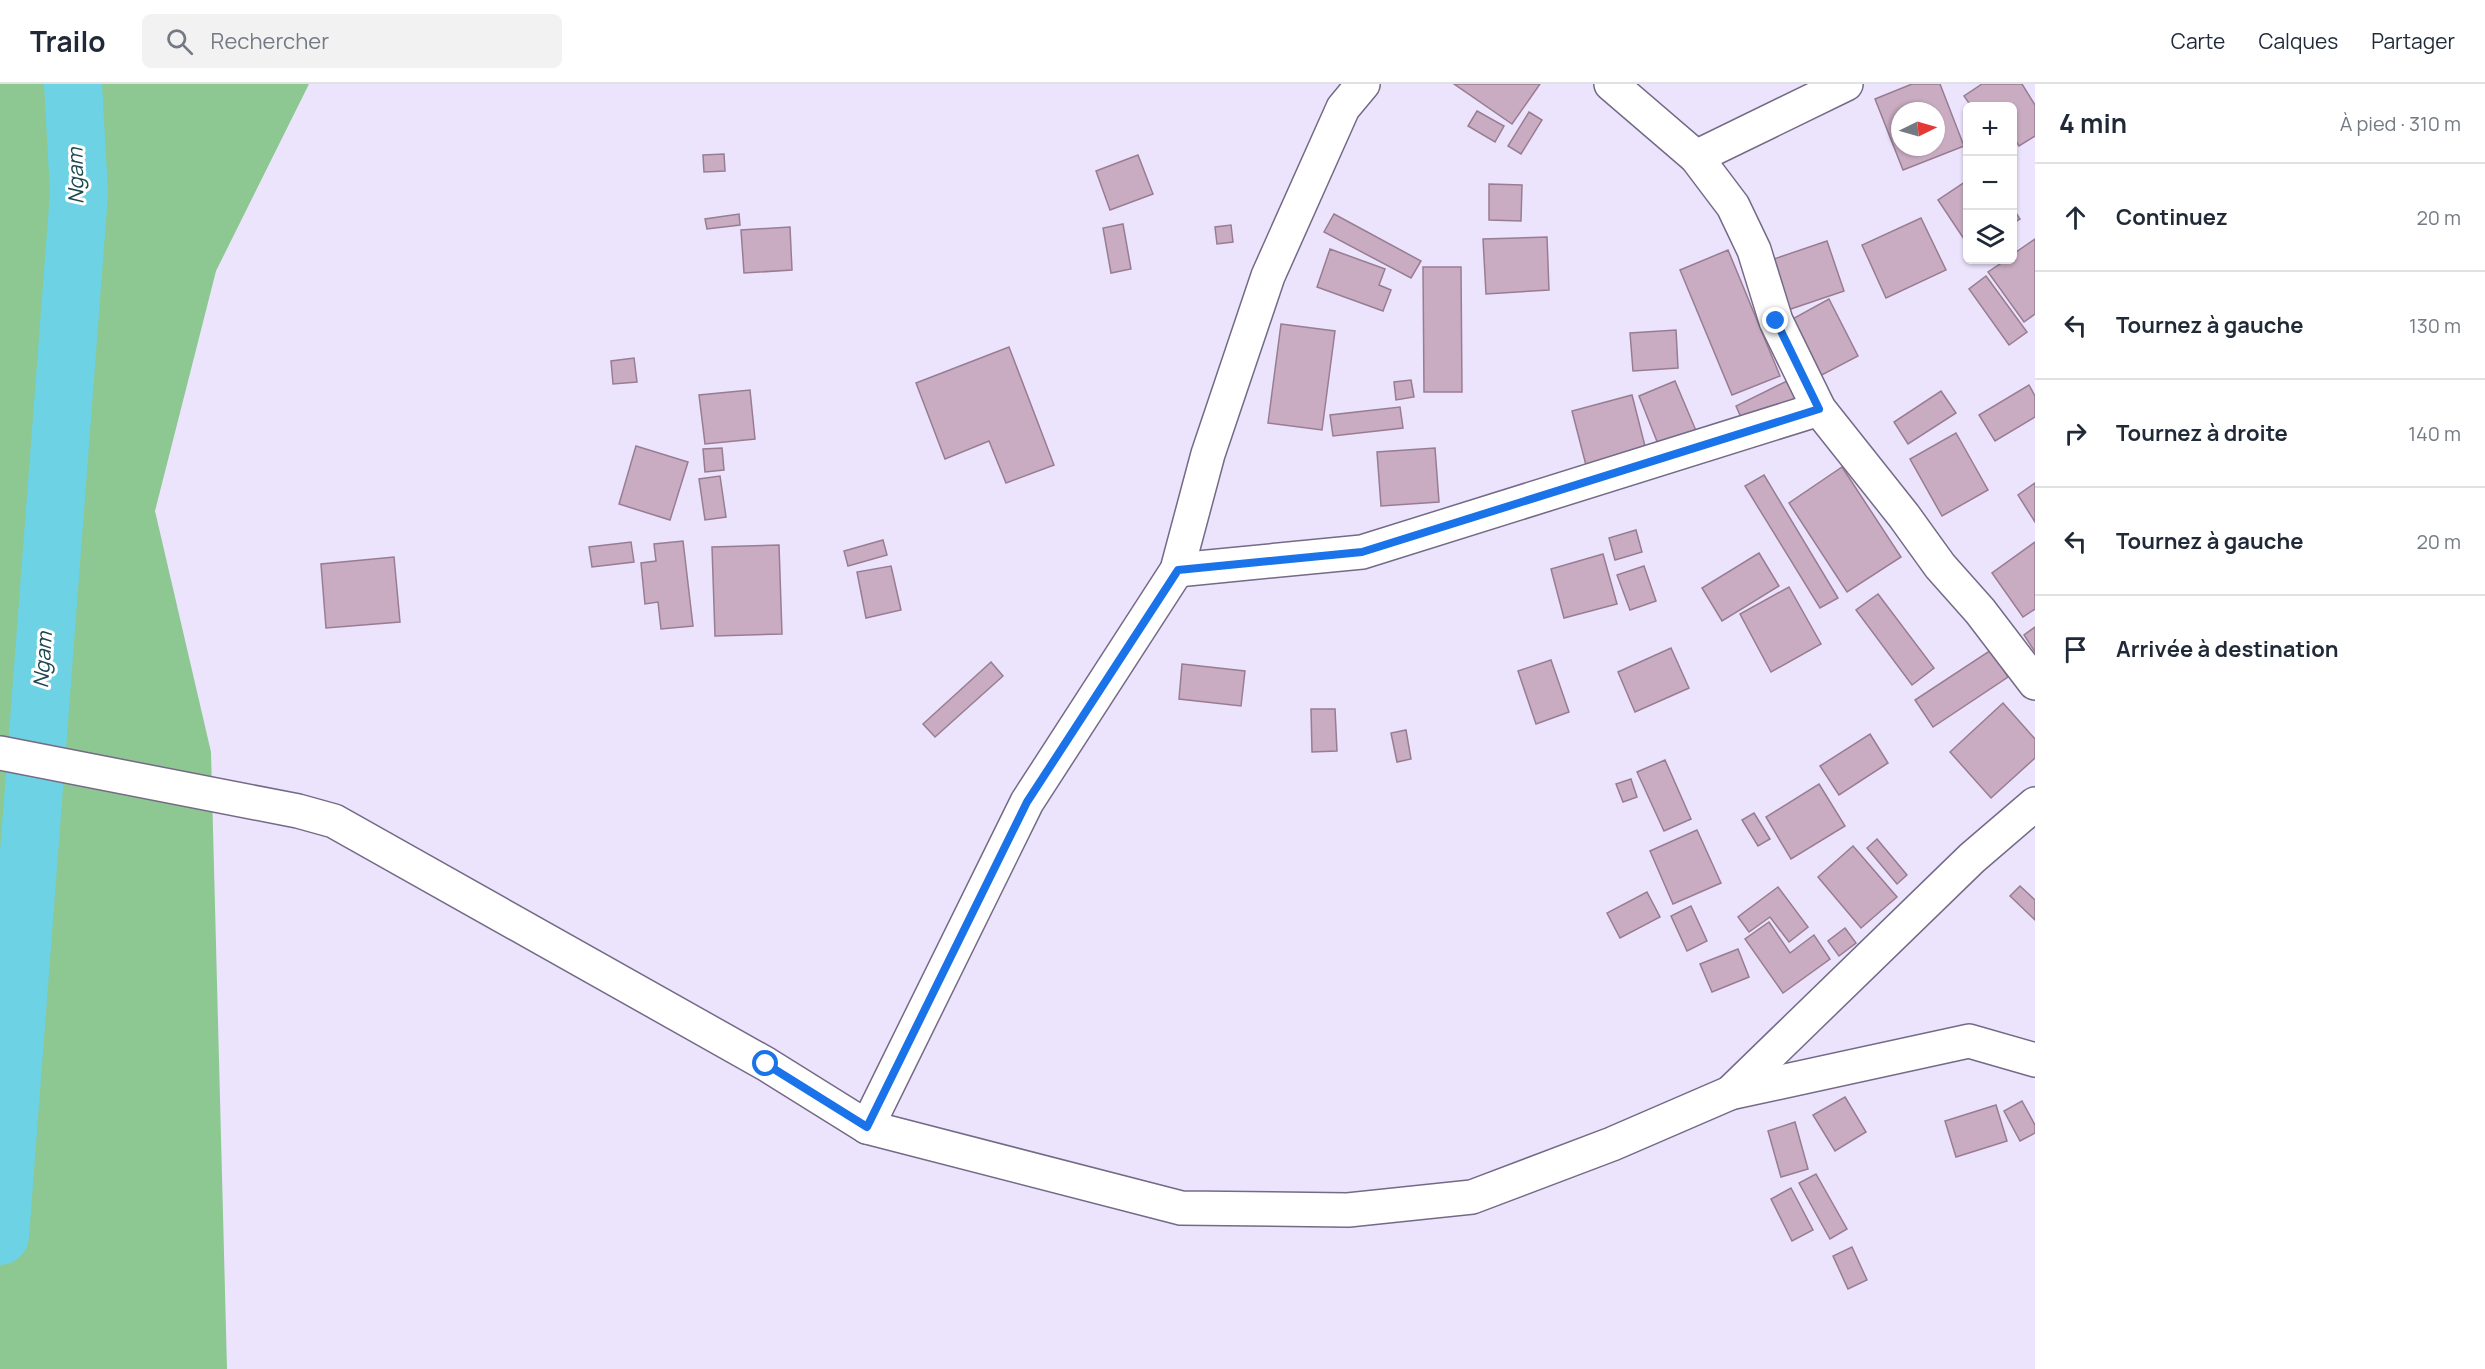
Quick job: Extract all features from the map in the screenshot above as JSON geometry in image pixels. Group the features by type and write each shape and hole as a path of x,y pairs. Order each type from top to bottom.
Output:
{"street":[{"path":"867,1127 1027,802 1178,570 1208,454 1268,276 1343,108 1363,84"},
{"path":"1611,84 1696,157 1733,206 1754,250 1776,321 1819,409 1904,516 1940,566 1980,611 2035,682"},
{"path":"1696,157 1846,84"},
{"path":"1178,570 1362,552 1819,409"},
{"path":"0,753 298,811 334,821 766,1064 867,1127 1181,1208 1348,1210 1472,1197 1612,1144 1730,1093 1970,1041 2035,1060"},
{"path":"1730,1093 1972,858 2035,804"}],"green space":[{"path":"0,84 309,84 216,271 155,511 211,752 227,1369 0,1369"}],"building":[{"path":"1454,84 1540,84 1512,124"},
{"path":"1912,84 1940,84 1963,146 1945,153 1945,102 1891,102 1891,140 1875,99"},
{"path":"1982,84 2022,84 2035,105 2035,136 2019,146 2017,143 2017,102 1968,102 1964,96"},
{"path":"1477,111 1504,126 1495,142 1468,126"},
{"path":"1529,112 1542,120 1521,154 1508,146"},
{"path":"724,154 725,171 704,172 703,155"},
{"path":"1138,155 1153,194 1110,210 1096,171"},
{"path":"1897,156 1939,156 1903,170"},
{"path":"1963,183 1963,238 1938,200"},
{"path":"1489,184 1522,185 1521,221 1489,220"},
{"path":"739,214 740,225 707,229 705,219"},
{"path":"1334,214 1421,261 1411,278 1324,232"},
{"path":"1921,218 1946,270 1886,298 1862,245"},
{"path":"1123,224 1131,269 1111,273 1103,228"},
{"path":"1231,225 1233,242 1217,244 1215,227"},
{"path":"790,227 792,270 744,273 741,230"},
{"path":"1547,237 1549,290 1486,294 1483,239"},
{"path":"2035,239 2035,314 2024,322 1988,272 2000,264 2017,264 2017,252"},
{"path":"1827,241 1844,291 1782,312 1765,262"},
{"path":"1330,249 1385,269 1379,285 1391,290 1383,311 1317,287"},
{"path":"1728,250 1780,376 1732,395 1680,270"},
{"path":"1423,267 1461,267 1462,392 1424,392"},
{"path":"1986,276 2027,332 2009,345 1969,289"},
{"path":"1829,299 1858,356 1816,378 1787,322"},
{"path":"1281,324 1335,331 1322,430 1268,423"},
{"path":"1676,330 1678,368 1633,371 1630,333"},
{"path":"1009,347 1054,465 1006,483 989,441 945,459 916,383"},
{"path":"634,358 637,382 613,384 611,361"},
{"path":"1411,380 1414,397 1396,400 1394,382"},
{"path":"1675,381 1697,433 1660,449 1639,396"},
{"path":"1787,381 1796,400 1744,424 1736,406"},
{"path":"2029,385 2035,396 2035,417 1995,441 1979,415"},
{"path":"750,390 755,439 705,444 699,395"},
{"path":"1941,391 1956,413 1908,444 1894,422"},
{"path":"1632,395 1647,454 1587,469 1572,411"},
{"path":"1400,407 1403,428 1333,436 1330,415"},
{"path":"1956,433 1988,490 1942,516 1910,459"},
{"path":"636,446 688,462 670,520 619,504"},
{"path":"722,448 724,470 705,472 703,449"},
{"path":"1435,448 1439,502 1381,506 1377,452"},
{"path":"1842,467 1901,557 1847,592 1789,503"},
{"path":"1764,475 1838,598 1820,608 1745,486"},
{"path":"720,476 726,517 705,520 699,479"},
{"path":"2035,483 2035,522 2018,495"},
{"path":"1636,530 1642,552 1615,560 1609,538"},
{"path":"883,540 887,555 848,566 844,551"},
{"path":"683,541 693,626 661,629 658,602 645,604 641,563 656,561 654,544"},
{"path":"631,542 634,562 592,567 589,547"},
{"path":"2035,542 2035,609 2023,617 1992,573"},
{"path":"779,545 782,634 715,636 712,547"},
{"path":"1759,553 1779,586 1722,621 1702,588"},
{"path":"1603,554 1617,604 1564,618 1551,569"},
{"path":"394,557 400,622 326,628 321,564"},
{"path":"891,566 901,610 866,618 857,572"},
{"path":"1644,566 1656,601 1630,610 1617,575"},
{"path":"1789,587 1821,644 1771,672 1740,614"},
{"path":"1878,594 1934,668 1912,685 1856,610"},
{"path":"2035,627 2035,652 2024,635"},
{"path":"1671,648 1689,688 1635,712 1618,672"},
{"path":"1991,650 2008,677 1933,727 1915,700"},
{"path":"1551,660 1569,712 1536,724 1518,671"},
{"path":"991,662 1003,676 935,737 923,724"},
{"path":"1182,664 1245,671 1241,706 1179,699"},
{"path":"2003,703 2035,739 2035,758 1991,798 1950,752"},
{"path":"1311,709 1335,709 1337,751 1312,752"},
{"path":"1406,730 1411,759 1397,762 1391,733"},
{"path":"1870,734 1888,763 1839,795 1820,766"},
{"path":"1665,760 1691,819 1664,831 1637,772"},
{"path":"1631,779 1637,797 1623,802 1616,784"},
{"path":"1819,784 1845,826 1791,859 1766,817"},
{"path":"1754,813 1770,839 1758,846 1742,820"},
{"path":"1697,830 1721,883 1673,904 1650,851"},
{"path":"1877,839 1907,875 1897,884 1867,848"},
{"path":"1853,846 1897,897 1861,928 1818,877"},
{"path":"2020,886 2035,900 2035,920 2010,896"},
{"path":"1778,887 1808,927 1789,942 1770,917 1749,932 1738,917"},
{"path":"1647,892 1660,917 1620,938 1607,913"},
{"path":"1691,906 1707,941 1687,951 1671,916"},
{"path":"1769,922 1790,953 1814,935 1830,959 1783,993 1745,939"},
{"path":"1845,928 1856,943 1839,956 1828,941"},
{"path":"1738,949 1749,977 1712,992 1700,964"},
{"path":"1845,1097 1866,1132 1835,1151 1813,1115"},
{"path":"2022,1101 2035,1125 2035,1133 2020,1141 2004,1111"},
{"path":"1996,1105 2007,1141 1956,1157 1945,1121"},
{"path":"1795,1122 1808,1169 1781,1177 1768,1131"},
{"path":"1816,1174 1847,1229 1830,1239 1799,1183"},
{"path":"1791,1188 1813,1230 1792,1241 1771,1199"},
{"path":"1852,1247 1867,1280 1848,1289 1833,1256"}],"waterway":[{"name":"Ngam","path":"0,1236 79,193 73,84"}],"route":[{"path":"766,1064 867,1127 1027,802 1178,570 1362,552 1819,409 1776,321"}]}
